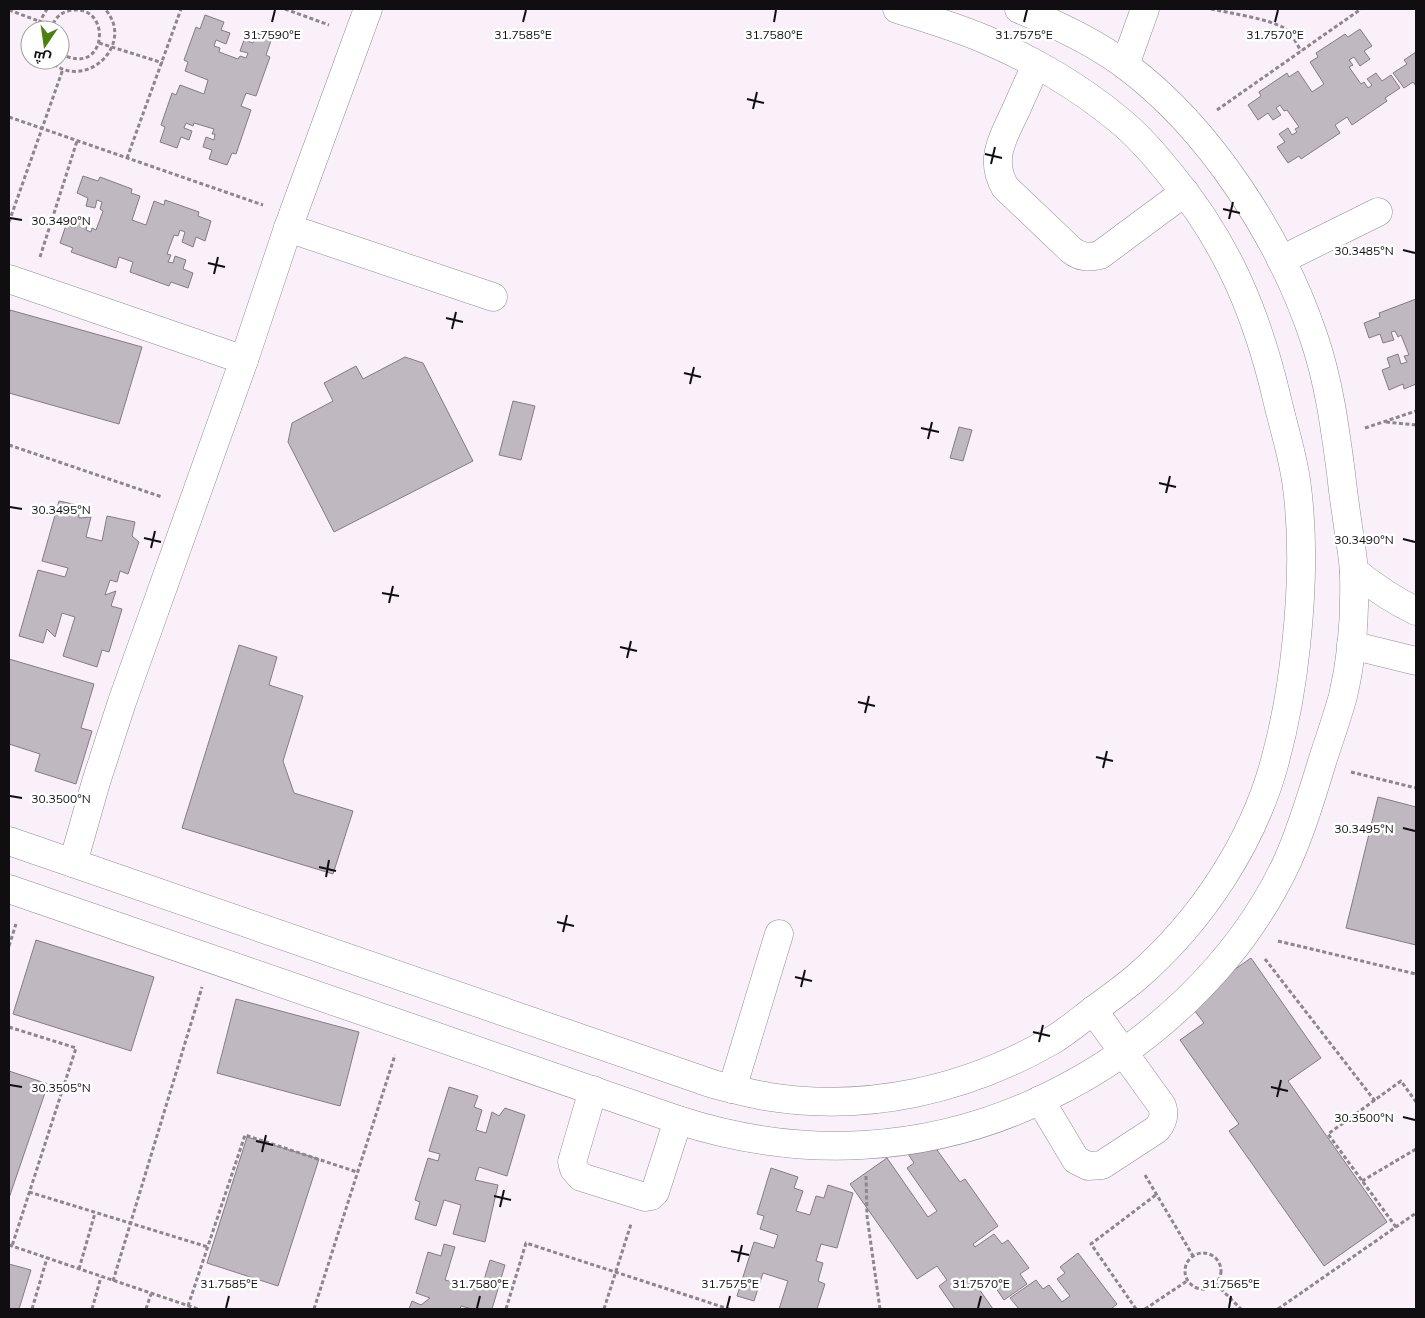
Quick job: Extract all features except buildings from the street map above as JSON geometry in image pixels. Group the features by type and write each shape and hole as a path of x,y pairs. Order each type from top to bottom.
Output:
{"street":[{"path":"73,863 119,711 244,360 291,221 368,9"},
{"path":"9,841 713,1084 771,1097 830,1102 889,1098 947,1086 1003,1066 1055,1039 1136,978 1167,948 1195,916 1242,843 1260,804 1274,764 1285,717 1299,621 1301,524 1296,476 1269,365 1254,319 1236,275 1213,232 1186,192 1155,155 1121,121 1079,91 1036,65 985,39 897,9"},
{"path":"9,889 678,1120 702,1128 766,1142 831,1147 896,1143 960,1131 1021,1110 1079,1082 1124,1052 1158,1026 1190,998 1246,933 1288,860 1310,801 1343,695 1350,645 1354,571 1328,389 1316,341 1298,294 1282,260 1230,175 1192,128 1154,90 1125,65 1082,37 1023,9"},
{"path":"1125,65 1145,9"},
{"path":"1036,65 1000,146 999,177 1005,187 1071,250 1077,255 1084,257 1100,255 1186,192"},
{"path":"1282,260 1378,212"},
{"path":"291,221 493,297"},
{"path":"20,283 244,360"},
{"path":"1354,571 1377,589 1416,611"},
{"path":"1350,645 1416,660"},
{"path":"732,1089 780,934"},
{"path":"1040,1100 1076,1160 1088,1166 1102,1165 1157,1129 1161,1124 1164,1112 1162,1106 1093,1010"},
{"path":"593,1090 573,1154 572,1162 574,1169 581,1176 645,1197 651,1196 655,1192 678,1120"}],"path":[{"path":"41,20 47,9"},
{"path":"56,20 65,11 75,9 93,16 98,24 101,34 94,52 86,57 76,59 70,58"},
{"path":"67,70 75,72 97,66 106,57 112,47 114,35 113,24 105,9"},
{"path":"127,158 181,9"},
{"path":"285,9 358,35"},
{"path":"1210,9 1274,24 1286,29 1293,36 1301,51"},
{"path":"1192,128 1361,9"},
{"path":"9,10 37,20"},
{"path":"99,43 163,63"},
{"path":"9,222 63,70"},
{"path":"9,117 127,158 291,221"},
{"path":"20,283 77,140"},
{"path":"1336,438 1416,411"},
{"path":"1383,422 1416,425"},
{"path":"9,445 191,508"},
{"path":"1322,764 1416,788"},
{"path":"1246,933 1416,974"},
{"path":"1246,933 1375,1101"},
{"path":"112,1281 210,959"},
{"path":"314,1309 404,1025"},
{"path":"9,1027 76,1048 10,1246 198,1309"},
{"path":"1396,1227 1328,1134 1401,1082 1416,1102"},
{"path":"188,1306 245,1135 357,1172"},
{"path":"870,1144 866,1168 866,1208 880,1308"},
{"path":"1129,1147 1193,1256"},
{"path":"1362,1181 1416,1149"},
{"path":"29,1192 208,1247"},
{"path":"1136,1309 1091,1244 1157,1194"},
{"path":"604,1309 640,1195"},
{"path":"79,1269 95,1213"},
{"path":"1278,1309 1416,1213"},
{"path":"506,1309 526,1243 729,1309"},
{"path":"1201,1253 1210,1254 1218,1260 1221,1276 1216,1284 1209,1289 1201,1290 1193,1287 1184,1274 1188,1260 1193,1256 1201,1253"},
{"path":"32,1309 47,1258"},
{"path":"92,1309 101,1277"},
{"path":"1145,1309 1187,1280"},
{"path":"1216,1284 1242,1309"},
{"path":"146,1309 151,1294"}]}
